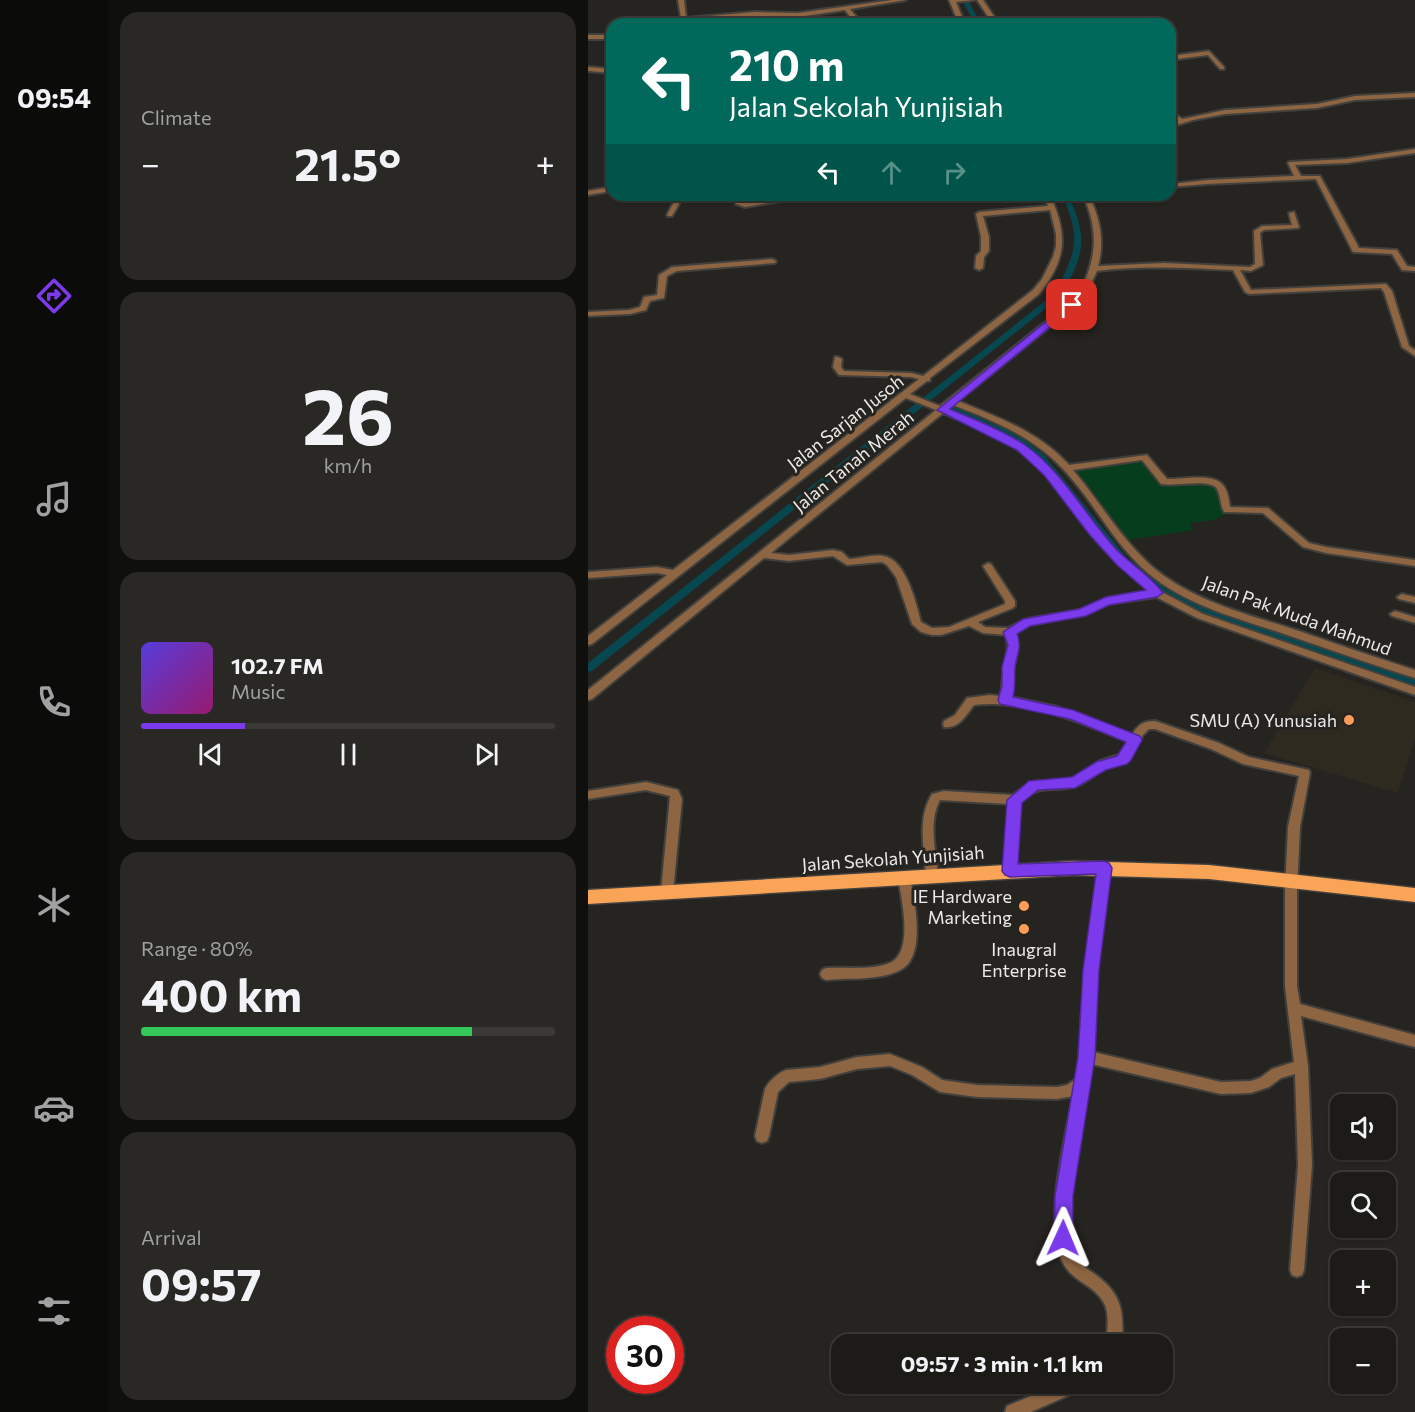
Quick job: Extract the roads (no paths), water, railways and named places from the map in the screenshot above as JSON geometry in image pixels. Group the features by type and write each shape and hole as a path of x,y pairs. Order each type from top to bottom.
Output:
{"main road":[{"name":"Jalan Sekolah Yunjisiah","path":"588,897 932,875 1104,868 1199,871 1415,896"}],"street":[{"path":"681,0 684,18"},
{"path":"708,18 755,14 798,15 903,0"},
{"path":"960,18 954,1 970,0"},
{"path":"980,0 992,18"},
{"path":"848,9 855,18"},
{"path":"588,37 606,37"},
{"path":"1176,57 1209,52 1222,68"},
{"path":"588,69 606,70"},
{"path":"1176,123 1225,112 1317,106 1355,98 1415,95"},
{"path":"1176,117 1181,122"},
{"path":"1298,177 1291,163 1347,161 1415,151"},
{"path":"1176,186 1298,177 1320,178 1356,250 1394,252 1405,268 1415,269"},
{"path":"588,193 606,190"},
{"path":"670,215 677,201"},
{"path":"738,201 744,205 768,201"},
{"name":"Jalan Sarjan Jusoh","path":"588,642 675,573 910,397 927,379 1030,298 1046,282 1054,267 1059,249 1059,230 1050,201"},
{"name":"Jalan Tanah Merah","path":"588,696 763,555 938,408 953,402 1072,305 1086,288 1098,256 1099,236 1094,212 1089,201"},
{"path":"980,268 980,256 985,252 985,245 979,214 1053,208"},
{"path":"1092,269 1172,264 1251,269 1259,265 1256,232 1262,228 1296,227 1292,213"},
{"path":"588,314 630,312 643,308 648,299 661,296 663,274 675,269 772,261"},
{"path":"1235,268 1249,292 1383,286 1388,291 1406,347 1415,354"},
{"path":"838,359 837,367 842,373 911,375 927,379"},
{"path":"910,397 980,426 1021,448 1084,504 1121,562 1157,593 1200,616 1415,691"},
{"name":"Jalan Pak Muda Mahmud","path":"953,402 1006,424 1035,440 1067,468 1084,504 1154,573 1175,586 1235,614 1415,674"},
{"path":"1067,468 1144,457 1164,482 1207,480 1217,483 1221,488 1227,510 1265,510 1306,544 1326,550 1415,562"},
{"path":"763,555 789,558 833,553 838,554 847,562 885,560 891,562 898,571 918,624 923,629 935,632 971,623 1011,604 988,566"},
{"path":"588,575 657,570 675,573"},
{"path":"971,623 983,630 1010,632 1027,622 1082,613 1106,601 1157,593"},
{"path":"1402,597 1415,600"},
{"path":"1395,614 1415,620"},
{"path":"1005,700 1014,645 1010,632"},
{"path":"948,724 960,718 966,705 971,701 1005,700 1073,715 1135,740"},
{"path":"932,875 929,824 931,804 936,798 944,795 1015,800 1035,785 1075,782 1101,766 1126,757 1142,727 1151,724 1215,746 1247,761 1305,773 1294,827 1292,880 1293,1008 1300,1066 1305,1164 1297,1270"},
{"path":"588,795 645,786 674,793 676,799 667,892"},
{"path":"1010,871 1015,800"},
{"path":"1104,868 1091,970 1086,1057 1064,1196 1063,1238 1070,1263 1077,1272 1104,1290 1112,1300 1114,1334"},
{"path":"826,974 892,968 905,960 909,954 910,938 904,877"},
{"path":"1293,1008 1415,1041"},
{"path":"1086,1057 1221,1088 1236,1089 1264,1083 1278,1073 1300,1066"},
{"path":"762,1136 772,1089 786,1076 820,1073 857,1063 890,1060 917,1071 940,1086 976,1091 1057,1094 1069,1091 1082,1083"},
{"path":"1013,1412 1055,1394"}],"waterway":[{"path":"965,0 975,18"},
{"path":"588,668 1057,295 1076,257 1078,246 1077,224 1068,201"},
{"path":"952,409 1002,431 1023,443 1042,458 1124,560 1162,590 1203,610 1415,683"}],"place":[{"name":"SMU (A) Yunusiah","path":"1349,720"},
{"name":"IE Hardware Marketing","path":"1024,906"},
{"name":"Inaugral Enterprise","path":"1024,929"}]}
